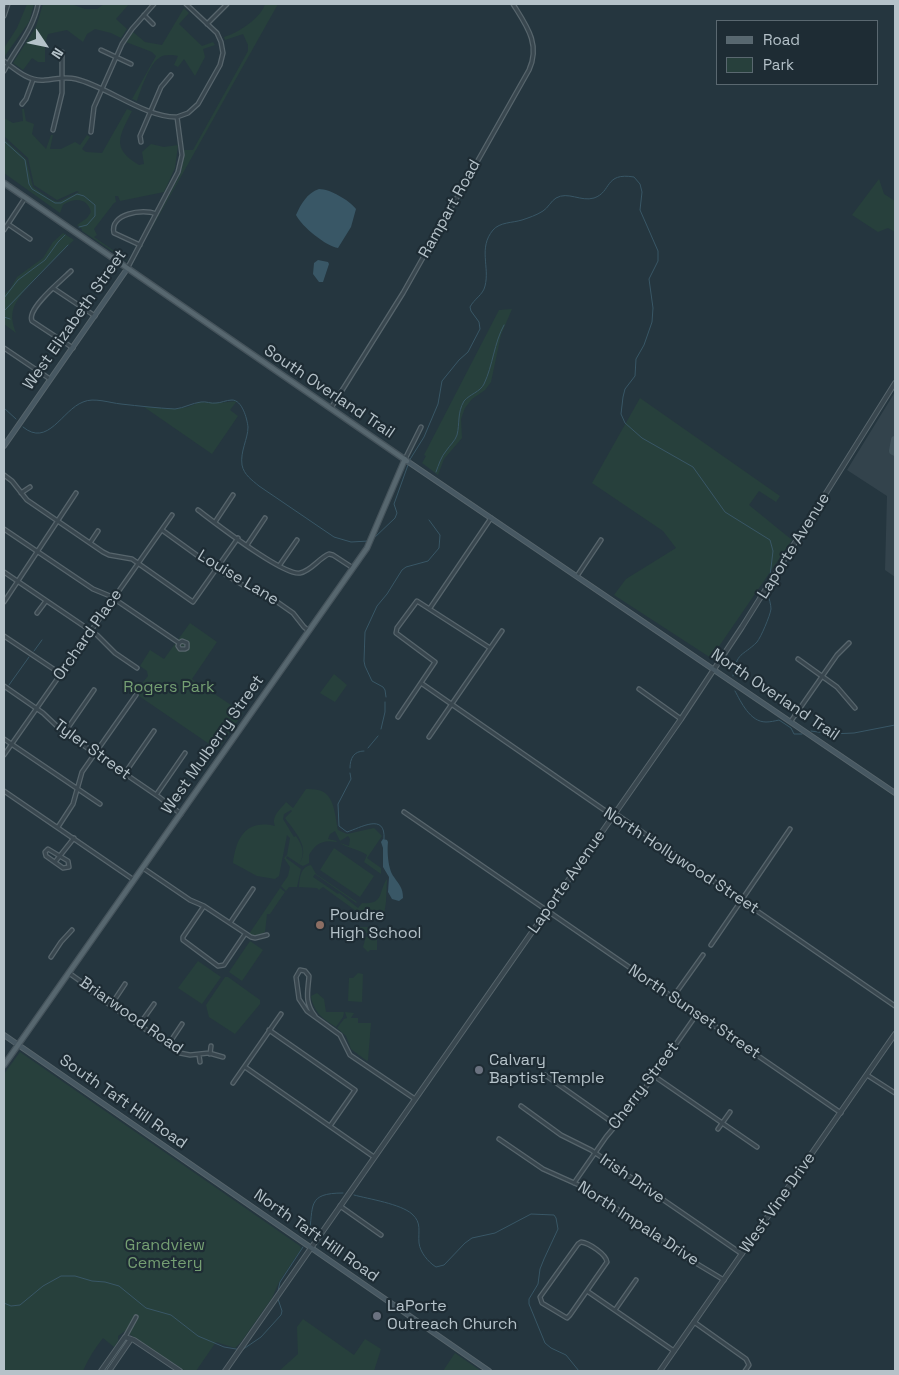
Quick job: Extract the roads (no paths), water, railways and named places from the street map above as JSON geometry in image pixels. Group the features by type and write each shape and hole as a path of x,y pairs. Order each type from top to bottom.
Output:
{"main road":[{"name":"South Overland Trail","path":"4,183 127,270 641,619"},
{"name":"West Elizabeth Street","path":"4,446 127,270"},
{"name":"West Mulberry Street","path":"4,1065 353,568 372,539 408,461"},
{"name":"North Overland Trail","path":"641,619 895,792"},
{"name":"South Taft Hill Road","path":"4,1035 228,1190"},
{"name":"North Taft Hill Road","path":"228,1190 489,1371"}],"street":[{"path":"4,16 8,4"},
{"path":"4,71 5,63 33,23 38,4"},
{"path":"91,132 94,107 125,37 154,4"},
{"path":"5,63 34,80 62,77 77,79 165,117 177,117 188,113 198,104 220,65 223,53 221,42 216,34 186,4"},
{"path":"207,24 227,4"},
{"name":"Rampart Road","path":"330,408 412,278 529,70 534,56 534,44 528,29 513,4"},
{"path":"144,15 153,24"},
{"path":"101,50 131,64"},
{"path":"53,130 62,98 62,52"},
{"path":"141,142 140,136 150,111 161,87 171,75"},
{"path":"22,104 26,100 34,80"},
{"name":"West Elizabeth Street","path":"127,270 176,178 180,163 181,144 177,117"},
{"path":"4,230 26,198"},
{"path":"140,245 114,233 117,220 123,215 146,211 156,214"},
{"path":"8,224 30,239"},
{"path":"71,271 43,298 30,317 72,348"},
{"path":"53,288 95,316"},
{"path":"4,348 50,379"},
{"name":"Laporte Avenue","path":"225,1371 681,719 809,522 895,383"},
{"name":"West Mulberry Street","path":"408,461 421,427"},
{"path":"4,475 14,483 27,500 106,554 129,558 193,602 238,538"},
{"path":"21,493 30,487"},
{"path":"4,602 76,493"},
{"path":"215,522 233,495"},
{"path":"198,510 247,545 291,572 300,573 331,554 353,568"},
{"name":"Orchard Place","path":"4,755 172,515"},
{"path":"247,545 265,518"},
{"path":"430,608 492,518"},
{"path":"4,529 93,589 114,598 179,643"},
{"name":"Louise Lane","path":"162,530 216,569 256,593 275,600 295,614 309,631"},
{"path":"90,543 98,531"},
{"path":"279,566 297,540"},
{"path":"577,576 600,540"},
{"path":"4,572 91,631 115,653 137,668"},
{"path":"398,717 434,662 396,632 417,600 490,648"},
{"path":"37,613 46,601"},
{"path":"429,737 502,631"},
{"path":"4,636 61,674"},
{"path":"791,721 822,675 849,643"},
{"path":"798,659 838,687 855,708"},
{"name":"North Hollywood Street","path":"421,683 895,1006"},
{"name":"Tyler Street","path":"4,686 64,732 181,814"},
{"path":"639,689 681,719"},
{"path":"64,732 94,690"},
{"path":"58,827 73,804 80,775 136,695"},
{"path":"125,774 154,731"},
{"path":"4,739 100,804"},
{"path":"156,795 185,753"},
{"path":"4,792 134,880"},
{"name":"North Sunset Street","path":"404,812 841,1113"},
{"path":"711,945 790,828"},
{"path":"55,862 74,838"},
{"path":"50,849 60,855 69,862 69,867 64,868 55,862 46,856 45,851 50,849"},
{"path":"143,868 245,934 255,938 267,935"},
{"path":"230,923 252,889"},
{"path":"204,906 183,937 183,940 218,966 224,965 245,934"},
{"path":"50,957 72,930"},
{"path":"673,997 703,955"},
{"path":"315,1016 310,1010 307,1000 309,976 307,972 300,970 296,977 299,999 307,1011 340,1035 350,1054 415,1099"},
{"name":"Briarwood Road","path":"69,973 94,994 182,1054 210,1054 223,1057"},
{"path":"111,1005 125,984"},
{"path":"139,1025 154,1004"},
{"path":"233,1083 281,1014"},
{"name":"Cherry Street","path":"574,1183 616,1125 630,1110 697,1014"},
{"path":"168,1045 182,1024"},
{"path":"270,1030 355,1090 330,1126"},
{"name":"West Vine Drive","path":"660,1371 895,1034"},
{"path":"210,1054 211,1046"},
{"path":"199,1054 200,1062"},
{"path":"245,1067 374,1157"},
{"path":"867,1074 895,1094"},
{"path":"545,1076 616,1125"},
{"path":"654,1076 757,1147"},
{"name":"Irish Drive","path":"521,1106 561,1135 595,1153 742,1254"},
{"path":"718,1129 730,1112"},
{"name":"North Impala Drive","path":"499,1139 543,1169 590,1190 684,1256 724,1280"},
{"path":"340,1206 382,1235"},
{"path":"581,1242 587,1243 607,1260 606,1265 587,1291 566,1318 540,1300 540,1297 581,1242"},
{"path":"615,1310 636,1280"},
{"path":"587,1291 674,1351"},
{"path":"100,1371 125,1337 136,1316"},
{"path":"694,1322 746,1359 748,1363 746,1371"},
{"path":"125,1337 131,1338 180,1371"},
{"path":"109,1371 131,1338"}],"waterway":[{"path":"4,141 25,160 29,184 32,189 55,203 61,203 77,194 84,196 95,205 95,216 87,225 79,227"},
{"path":"409,461 424,437 438,404 442,381 468,352 480,329 479,322 470,307 485,286 485,251 486,244 493,230 503,224 538,214 545,210 554,199 561,196 584,199 594,198 600,195 618,177 634,177 640,184 642,192 640,210 658,251 658,261 649,279 653,308 652,322 644,345 636,359 635,376 625,389 621,414 625,423 642,438 693,467 725,512 770,540 773,551 770,576"},
{"path":"4,298 18,280 45,260 65,235"},
{"path":"4,311 68,245"},
{"path":"4,317 10,319"},
{"path":"436,472 443,456 457,435 464,401 484,384 504,325"},
{"path":"23,427 32,432 40,433 54,425 75,406 87,401 97,400 175,409 201,402 220,403 230,400 236,401 243,410 248,427 242,465 249,477 259,486 334,537 351,542 369,541"},
{"path":"4,408 16,419"},
{"path":"373,539 395,518 397,513 394,504 408,465"},
{"path":"386,697 383,687 372,681 365,666 365,632 377,606 402,570 406,567 428,561 439,548 440,535 429,520"},
{"path":"733,676 738,658 752,647 761,636 771,609 768,594"},
{"path":"34,651 42,640"},
{"path":"9,685 29,657"},
{"path":"735,691 747,711 755,719 766,722 779,720 791,728 794,734 802,734"},
{"path":"381,729 385,702"},
{"path":"811,731 831,734 854,733 895,725"},
{"path":"368,748 378,736"},
{"path":"350,768 353,756 358,752 364,751"},
{"path":"350,773 351,779 338,804 339,826 347,832 365,825 377,824 384,831 384,839"},
{"path":"309,1235 312,1209 317,1199 323,1195 343,1193"},
{"path":"354,1195 400,1207 412,1214 419,1227 421,1250 427,1260 436,1267 444,1265 472,1238 495,1233 531,1214 554,1215 558,1229 540,1269 538,1284 529,1299 529,1304 545,1343 566,1355 579,1371"},
{"path":"278,1291 280,1282 303,1247"},
{"path":"4,1303 11,1306 20,1305 43,1286 61,1276 75,1276 119,1286 146,1308 171,1315 198,1336 224,1347 242,1350 261,1337 281,1315 282,1311 278,1299"}],"place":[{"name":"Poudre High School","path":"320,925"},
{"name":"Calvary Baptist Temple","path":"479,1070"},
{"name":"LaPorte Outreach Church","path":"377,1316"}],"park label":[{"name":"Rogers Park","path":"169,688"},
{"name":"Grandview Cemetery","path":"165,1255"}]}
